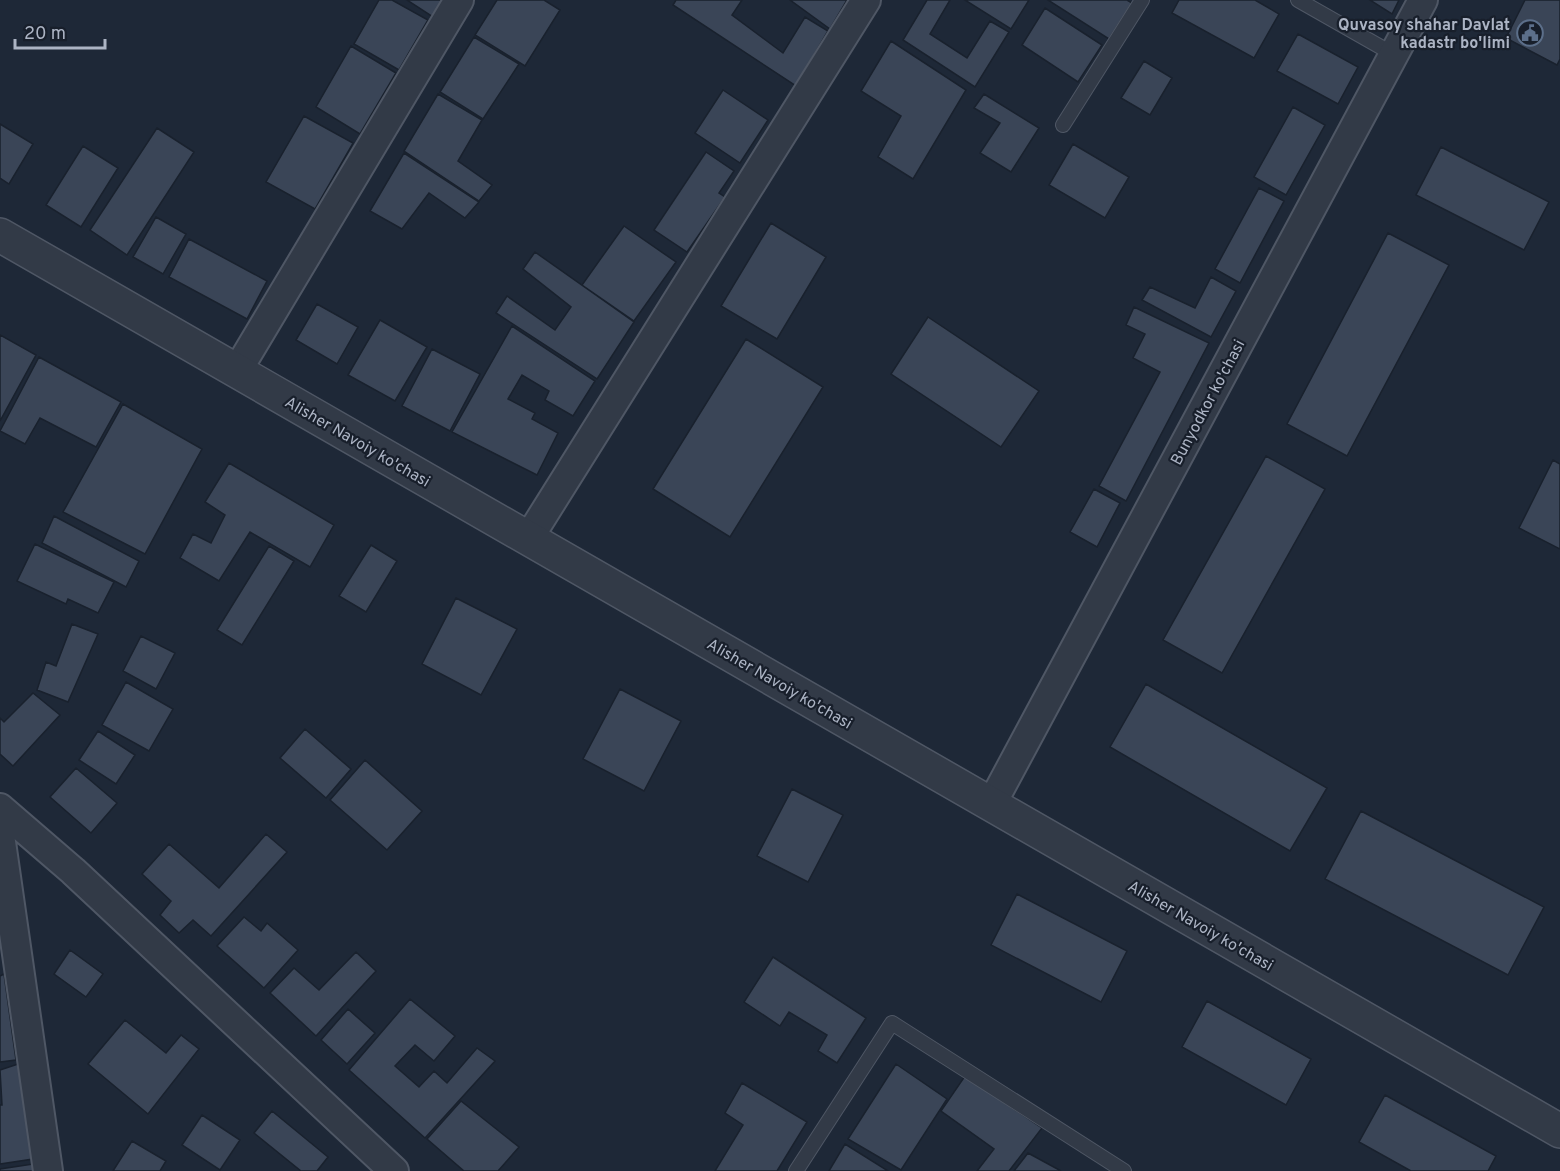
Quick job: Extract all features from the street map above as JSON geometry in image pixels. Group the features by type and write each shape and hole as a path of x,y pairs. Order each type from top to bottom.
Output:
{"street":[{"path":"237,371 459,0"},
{"path":"528,538 866,0"},
{"name":"Bunyodkor ko'chasi","path":"991,805 1423,0"},
{"name":"Alisher Navoiy ko'chasi","path":"0,236 1560,1131"},
{"path":"0,808 73,871 394,1171"},
{"path":"0,835 48,1171"}],"lane":[{"path":"1063,125 1142,0"},
{"path":"1298,0 1393,54"},
{"path":"796,1171 892,1023 1124,1171"}],"building":[{"path":"379,0 392,0 428,20 399,70 354,44"},
{"path":"407,0 443,0 433,17"},
{"path":"497,0 544,0 560,10 525,66 475,35"},
{"path":"676,0 742,0 732,15 783,53 805,17 828,31 796,86 673,5"},
{"path":"790,0 847,0 830,29"},
{"path":"927,0 950,0 930,34 967,58 990,21 1009,32 975,87 903,40"},
{"path":"965,0 1029,0 1011,29"},
{"path":"1048,0 1127,0 1132,3 1109,39"},
{"path":"1179,0 1255,0 1279,14 1254,58 1172,13"},
{"path":"1370,0 1399,0 1392,14"},
{"path":"1525,0 1560,0 1560,59 1557,65 1506,38"},
{"path":"1045,8 1102,45 1078,82 1022,45"},
{"path":"1298,34 1358,67 1338,104 1277,71"},
{"path":"474,37 519,64 483,119 440,92"},
{"path":"891,41 966,90 913,179 878,157 901,116 861,91"},
{"path":"351,46 396,73 360,134 316,107"},
{"path":"1144,61 1172,78 1150,115 1121,98"},
{"path":"723,90 768,120 740,163 695,133"},
{"path":"438,94 482,120 458,161 492,185 479,201 404,151"},
{"path":"984,94 1039,128 1011,172 980,153 1000,123 974,108"},
{"path":"1293,107 1325,125 1286,195 1254,177"},
{"path":"304,116 353,143 315,209 266,182"},
{"path":"0,124 33,144 9,184 0,178"},
{"path":"157,128 194,152 127,255 90,230"},
{"path":"1073,144 1129,177 1105,218 1049,185"},
{"path":"83,146 118,168 81,227 46,205"},
{"path":"1441,147 1549,202 1524,250 1416,195"},
{"path":"706,152 734,171 719,193 725,197 687,252 654,230"},
{"path":"404,153 479,202 465,218 429,193 402,229 370,211"},
{"path":"1259,188 1284,201 1240,283 1215,269"},
{"path":"156,217 186,234 163,274 133,257"},
{"path":"771,223 826,257 777,339 721,306"},
{"path":"624,226 676,262 634,321 582,285"},
{"path":"1388,233 1449,265 1347,456 1287,424"},
{"path":"189,239 267,281 247,319 169,277"},
{"path":"535,252 634,322 597,379 496,313 507,296 555,330 571,307 523,269"},
{"path":"1211,277 1236,291 1211,337 1142,300 1150,287 1195,308"},
{"path":"317,304 358,327 337,364 296,340"},
{"path":"1134,307 1209,343 1126,501 1099,486 1160,372 1133,358 1145,334 1126,325"},
{"path":"928,317 1039,391 1001,447 891,374"},
{"path":"380,320 427,347 395,401 348,375"},
{"path":"512,326 595,381 573,416 545,400 549,391 522,375 508,399 535,413 532,419 558,433 537,475 452,432"},
{"path":"0,335 36,355 0,421"},
{"path":"746,339 823,387 730,537 653,489"},
{"path":"432,349 480,374 450,431 402,406"},
{"path":"39,357 121,402 96,447 40,418 25,444 0,431"},
{"path":"123,404 202,449 145,554 63,512"},
{"path":"1266,456 1325,489 1222,673 1163,640"},
{"path":"1553,460 1560,464 1560,549 1519,528"},
{"path":"229,463 334,525 310,567 250,532 219,581 180,558 193,534 211,543 225,515 205,502"},
{"path":"1094,489 1120,503 1097,547 1070,532"},
{"path":"54,516 139,561 126,587 42,543"},
{"path":"35,544 114,582 98,613 68,599 66,604 17,581"},
{"path":"371,545 397,561 366,612 339,596"},
{"path":"269,546 294,561 242,645 217,630"},
{"path":"456,598 517,629 481,695 422,664"},
{"path":"72,624 98,634 68,702 37,690 46,662 56,666"},
{"path":"141,636 175,653 156,689 123,671"},
{"path":"126,682 173,709 149,751 102,725"},
{"path":"1146,684 1327,788 1290,851 1110,747"},
{"path":"620,689 681,721 644,791 583,759"},
{"path":"33,693 60,715 13,766 0,754 0,718 4,722"},
{"path":"305,729 351,769 326,798 280,758"},
{"path":"98,731 135,755 116,784 79,760"},
{"path":"365,760 422,811 387,850 330,800"},
{"path":"76,768 117,803 91,833 50,797"},
{"path":"792,789 843,815 808,882 757,856"},
{"path":"1361,811 1544,907 1508,975 1325,879"},
{"path":"266,834 287,852 211,936 193,920 179,933 160,915 171,901 142,874 169,844 219,888"},
{"path":"1017,894 1127,951 1101,1002 991,945"},
{"path":"244,917 261,931 267,923 298,950 264,988 217,946"},
{"path":"70,950 103,974 86,997 54,974"},
{"path":"356,952 376,971 316,1036 270,993 294,968 319,990"},
{"path":"773,957 866,1018 837,1063 818,1051 827,1035 789,1012 780,1026 744,1002"},
{"path":"4,974 16,1060 0,1062 0,976"},
{"path":"410,999 455,1036 434,1061 415,1045 395,1066 419,1087 434,1071 447,1083 477,1048 495,1061 425,1138 349,1070"},
{"path":"1207,1001 1311,1059 1286,1105 1182,1047"},
{"path":"348,1009 375,1033 347,1064 321,1040"},
{"path":"125,1020 166,1053 181,1035 199,1049 148,1114 88,1064"},
{"path":"21,1063 33,1159 0,1164 0,1105 2,1105 0,1070"},
{"path":"896,1064 947,1099 901,1170 848,1139"},
{"path":"965,1076 1042,1128 1009,1171 977,1171 994,1149 941,1111"},
{"path":"742,1083 807,1122 777,1171 715,1171 743,1125 725,1113"},
{"path":"1385,1095 1496,1156 1488,1171 1411,1171 1359,1142"},
{"path":"461,1101 519,1147 498,1171 464,1171 427,1139"},
{"path":"272,1111 328,1157 317,1171 301,1171 254,1133"},
{"path":"202,1115 240,1140 220,1170 182,1145"},
{"path":"132,1141 166,1161 160,1171 113,1171"},
{"path":"845,1144 888,1171 829,1171"},
{"path":"1028,1153 1061,1171 1014,1171"},
{"path":"33,1164 34,1171 0,1171 0,1169"}],"place":[{"name":"Quvasoy shahar Davlat kadastr bo'limi","path":"1530,33"}]}
